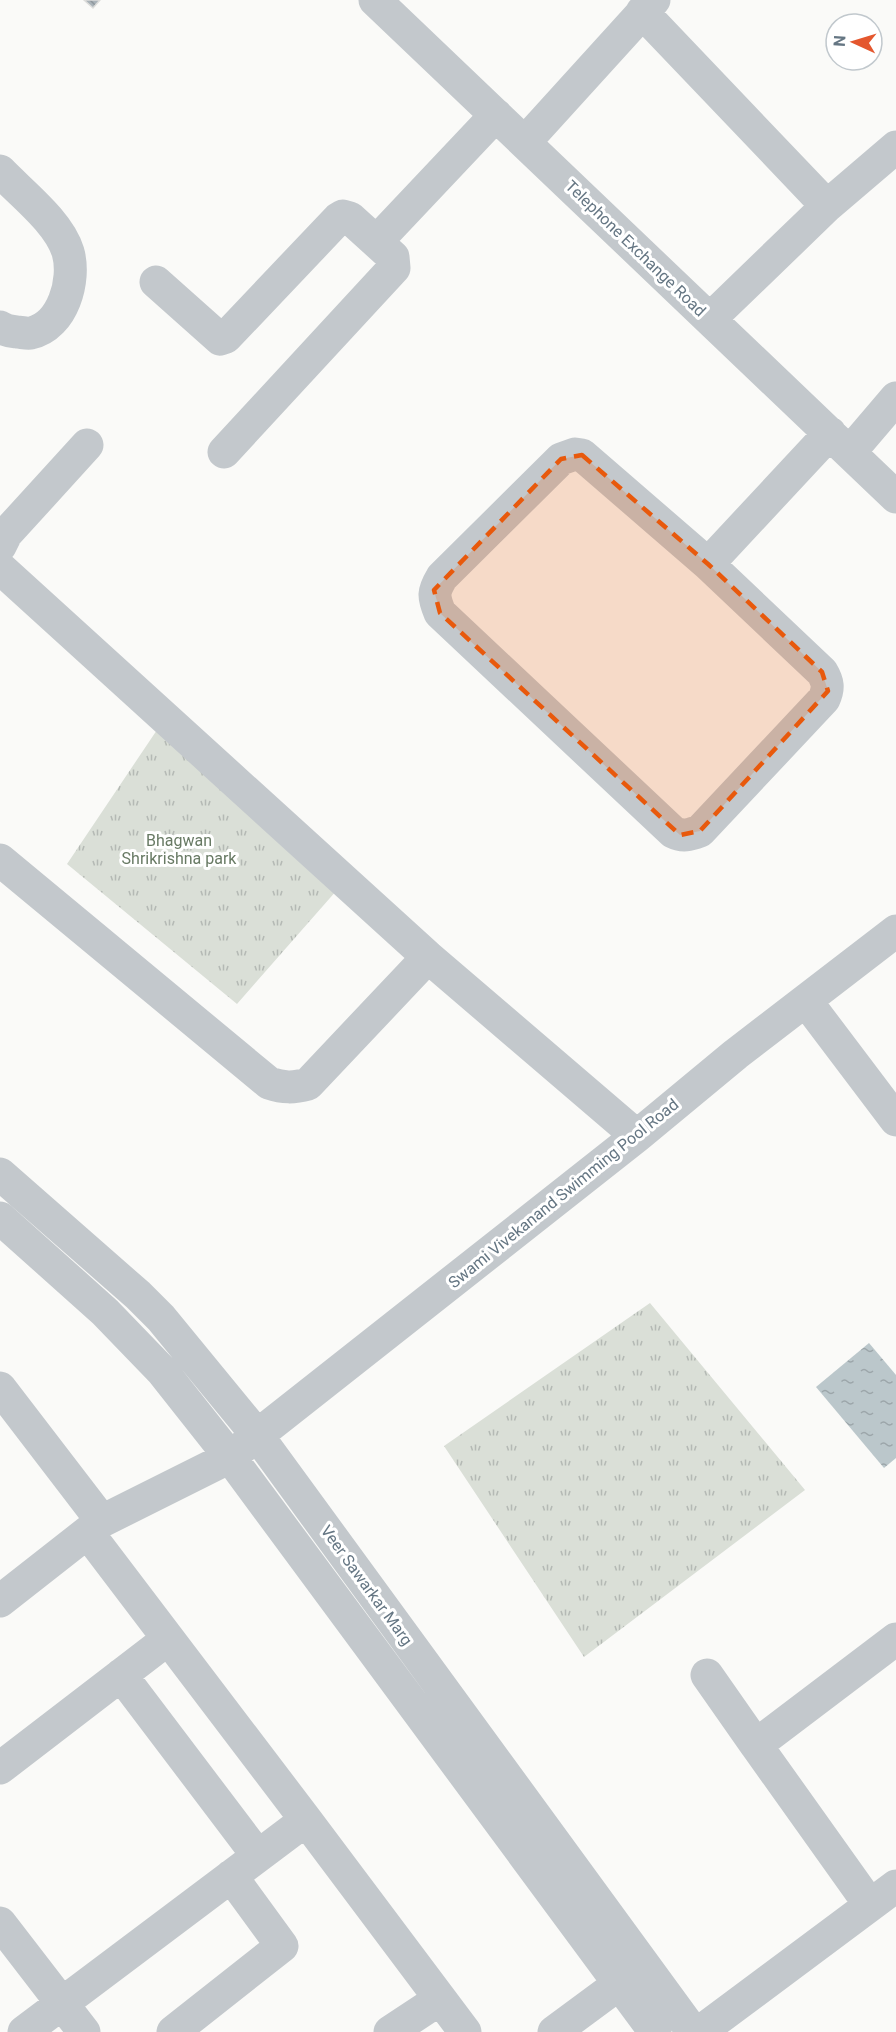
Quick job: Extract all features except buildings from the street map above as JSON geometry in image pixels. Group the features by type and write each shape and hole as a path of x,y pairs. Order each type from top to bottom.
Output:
{"street":[{"name":"Telephone Exchange Road","path":"375,0 896,497"},
{"path":"525,142 648,6 827,206"},
{"path":"376,241 496,115"},
{"path":"710,319 827,206 896,147"},
{"path":"0,171 54,226 68,252 71,271 66,296 60,311 47,324 31,333 5,331 0,327"},
{"path":"156,282 220,339 226,337 343,216 350,218 393,257 394,268 224,452"},
{"path":"708,564 840,442 896,398"},
{"path":"0,546 6,534 87,445"},
{"path":"575,454 582,456 708,564 822,672 827,680 828,691 824,699 700,831 687,836 680,836 673,832 440,613 435,602 434,590 442,577 561,459 575,454"},
{"path":"0,568 428,957 637,1136"},
{"path":"0,860 269,1083 283,1088 308,1084 428,957"},
{"name":"Swami Vivekanand Swimming Pool Road","path":"0,1600 95,1527 230,1457 637,1136 736,1054 896,931"},
{"path":"806,1001 896,1120"},
{"name":"Veer Sawarkar Marg","path":"0,1174 109,1269 153,1311 257,1435 693,2032"},
{"name":"Veer Sawarkar Marg","path":"0,1218 105,1311 154,1362 230,1457 655,2032"},
{"path":"0,1388 168,1639 465,2032"},
{"path":"0,1768 168,1639"},
{"path":"756,1745 896,1639"},
{"path":"121,1675 258,1856"},
{"path":"707,1675 870,1905"},
{"path":"24,2032 306,1820"},
{"path":"173,2032 282,1946 231,1876"},
{"path":"700,2032 896,1886"},
{"path":"0,1923 84,2032"},
{"path":"554,2032 619,1984"},
{"path":"390,2032 440,1999"},
{"path":"0,2021 9,2032"}],"highlighted area":[{"path":"582,455 708,564 822,672 828,691 700,831 680,835 440,613 434,590 561,459"}],"green space":[{"name":"Bhagwan Shrikrishna park","path":"165,718 337,890 237,1004 67,864"},
{"path":"650,1303 805,1490 584,1657 444,1446"}],"water":[{"path":"869,1343 896,1375 896,1458 884,1468 816,1387"}]}
